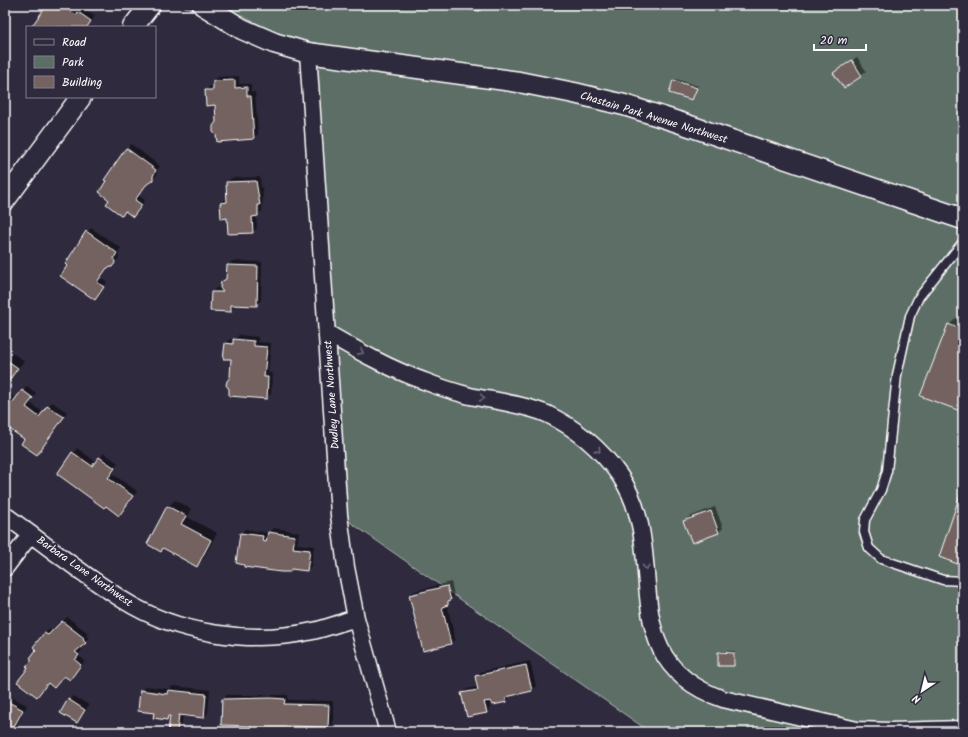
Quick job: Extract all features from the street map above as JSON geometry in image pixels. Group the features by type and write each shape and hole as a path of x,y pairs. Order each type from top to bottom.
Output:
{"street":[{"path":"134,26 150,5"},
{"name":"Chastain Park Avenue Northwest","path":"202,5 242,29 274,43 308,53 519,82 617,104 686,124 963,219"},
{"name":"Dudley Lane Northwest","path":"308,53 339,515 346,567 356,618 388,732"},
{"path":"5,200 80,98"},
{"path":"327,333 374,360 423,381 468,395 529,408 546,414 571,427 595,446 620,476 638,514 644,544 650,618 657,642 666,659 690,684 707,694 724,700 857,730 890,731 963,729"},
{"name":"Barbara Lane Northwest","path":"5,515 123,600 156,617 190,628 231,636 272,637 312,631 356,618"},
{"path":"5,568 31,534"}],"lane":[{"path":"963,242 919,297 906,329 897,375 887,471 881,490 865,520 864,532 869,548 881,559 944,580 963,581"}],"green space":[{"path":"180,5 963,5 963,732 650,732 337,513 313,56"}],"building":[{"path":"47,5 62,5 76,15 78,12 91,21 88,26 32,26"},
{"path":"466,5 481,5 480,11 465,9"},
{"path":"852,60 862,76 844,88 833,73"},
{"path":"963,69 963,78 959,71"},
{"path":"235,80 235,88 247,87 247,96 251,96 254,139 217,142 216,135 213,132 213,126 216,122 215,105 206,106 205,90 213,90 213,81"},
{"path":"673,80 697,88 692,100 669,93"},
{"path":"126,148 156,170 153,180 146,185 135,200 142,205 133,217 125,211 122,216 106,204 109,200 99,192 106,181 104,180"},
{"path":"256,181 260,205 258,205 258,216 252,217 253,233 228,234 227,218 221,219 220,203 227,202 226,182"},
{"path":"86,231 117,253 114,258 115,263 112,267 107,268 97,282 104,287 95,300 60,276 67,266 65,264"},
{"path":"227,265 258,266 257,306 231,305 231,312 210,311 211,292 223,292 220,288 221,282 226,279"},
{"path":"948,324 963,330 963,412 920,396"},
{"path":"233,339 254,341 254,346 267,347 264,377 268,377 267,399 229,396 229,389 226,385 230,377 231,359 223,359 225,343 233,344"},
{"path":"5,359 18,368 5,386"},
{"path":"22,390 33,398 26,407 39,417 47,406 64,417 37,455 21,444 24,439 5,426 5,398 12,403"},
{"path":"72,452 92,466 99,457 115,468 108,478 133,496 119,516 106,506 104,508 57,474"},
{"path":"963,486 963,566 939,557"},
{"path":"167,506 186,516 181,524 211,540 197,567 163,548 161,552 147,544"},
{"path":"711,511 719,533 692,543 683,521"},
{"path":"268,532 295,536 293,548 310,550 307,571 291,569 290,572 281,572 244,567 244,565 236,563 240,533 263,536 262,541 266,542"},
{"path":"447,586 451,600 448,601 448,605 442,607 451,644 423,651 409,595"},
{"path":"62,621 84,638 83,640 86,643 75,652 79,655 75,660 81,665 70,680 64,676 54,688 48,683 37,697 17,682 28,668 26,666 32,660 30,658 36,650 33,647 44,633 48,635"},
{"path":"718,652 734,653 734,666 718,666"},
{"path":"526,665 532,691 506,697 507,702 493,705 491,701 484,702 487,713 467,717 461,693 478,690 475,676"},
{"path":"140,690 167,694 168,690 206,694 204,718 179,715 177,732 168,732 170,716 168,716 167,720 153,718 154,713 138,711"},
{"path":"68,699 85,710 77,723 60,713"},
{"path":"222,699 285,699 284,704 329,705 328,727 289,726 289,732 250,732 250,726 221,725"},
{"path":"5,700 23,710 11,732 5,732"},
{"path":"328,728 328,732 315,732 314,729"}]}
